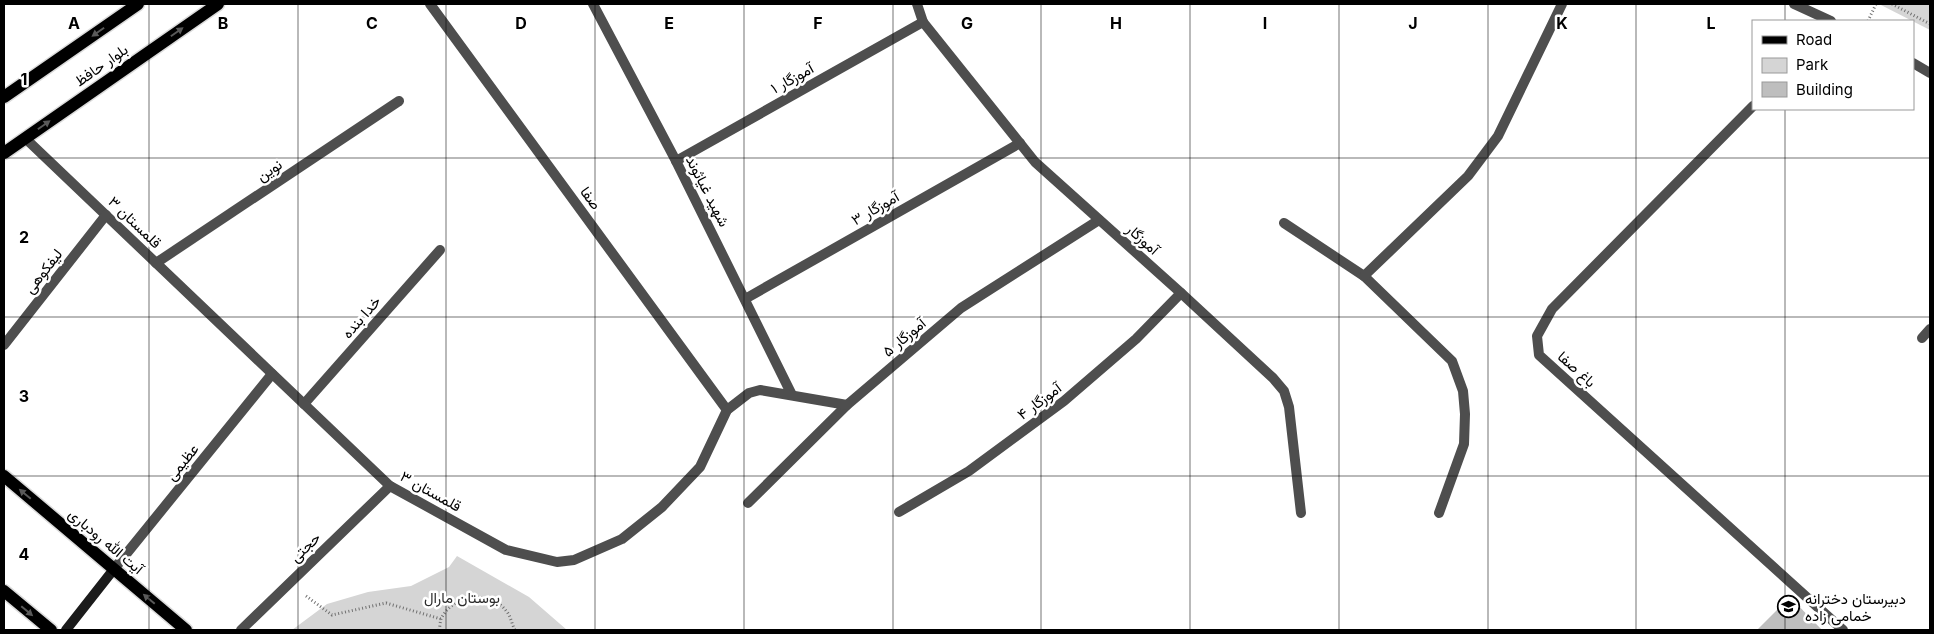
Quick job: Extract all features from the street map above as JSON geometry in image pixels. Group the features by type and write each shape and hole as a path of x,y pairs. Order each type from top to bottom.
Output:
{"main road":[{"name":"بلوار حافظ","path":"4,97 138,4"},
{"name":"بلوار حافظ","path":"4,152 218,4"},
{"name":"آیت الله رودباری","path":"4,476 186,630"},
{"path":"66,630 114,570"},
{"path":"4,591 50,630"}],"street":[{"name":"صفا","path":"430,4 727,410"},
{"name":"شهید غیاثوند","path":"593,4 676,161 792,394"},
{"name":"آموزگار","path":"917,4 923,22 1035,162 1182,293 1273,378 1284,391 1289,406 1301,513"},
{"path":"1364,276 1468,176 1498,136 1562,4"},
{"path":"1794,4 1830,20"},
{"name":"آموزگار ۱","path":"676,161 923,22"},
{"path":"1914,65 1930,73"},
{"name":"نوین","path":"156,263 399,101"},
{"name":"باغ صفا","path":"1752,107 1552,309 1537,336 1539,355 1843,630"},
{"name":"قلمستان ۳","path":"24,138 390,486 506,550 557,562 574,560 622,539 662,506 700,467 727,410 749,393 760,390 847,405"},
{"name":"آموزگار ۳","path":"745,299 1020,143"},
{"name":"لیفکوهی","path":"4,345 106,215"},
{"name":"آموزگار ۵","path":"748,503 847,405 961,308 1100,220"},
{"path":"1284,223 1364,276 1452,361 1462,391 1465,414 1464,444 1439,513"},
{"name":"خدا بنده","path":"304,404 440,250"},
{"name":"آموزگار ۴","path":"899,512 969,471 1064,402 1136,340 1182,293"},
{"path":"1922,338 1930,329"},
{"name":"عظیمی","path":"114,570 272,374"},
{"name":"حجتی","path":"241,630 390,486"}],"path":[{"path":"1868,20 1876,4"},
{"path":"1892,4 1930,24"},
{"path":"290,583 332,615 386,603 441,619"},
{"path":"439,630 441,619 453,604 472,596 492,599 507,611 515,630"}],"green space":[{"path":"1879,4 1930,4 1930,30 1914,22 1914,20 1910,20"},
{"name":"بوستان مارال","path":"457,556 529,597 567,630 292,630 327,604 368,592 411,586 449,567"}],"building":[{"name":"دبیرستان دخترانه خمامی زاده","path":"1790,597 1822,630 1757,630"}],"place":[{"name":"دبیرستان دخترانه خمامی زاده","path":"1789,607"}]}
